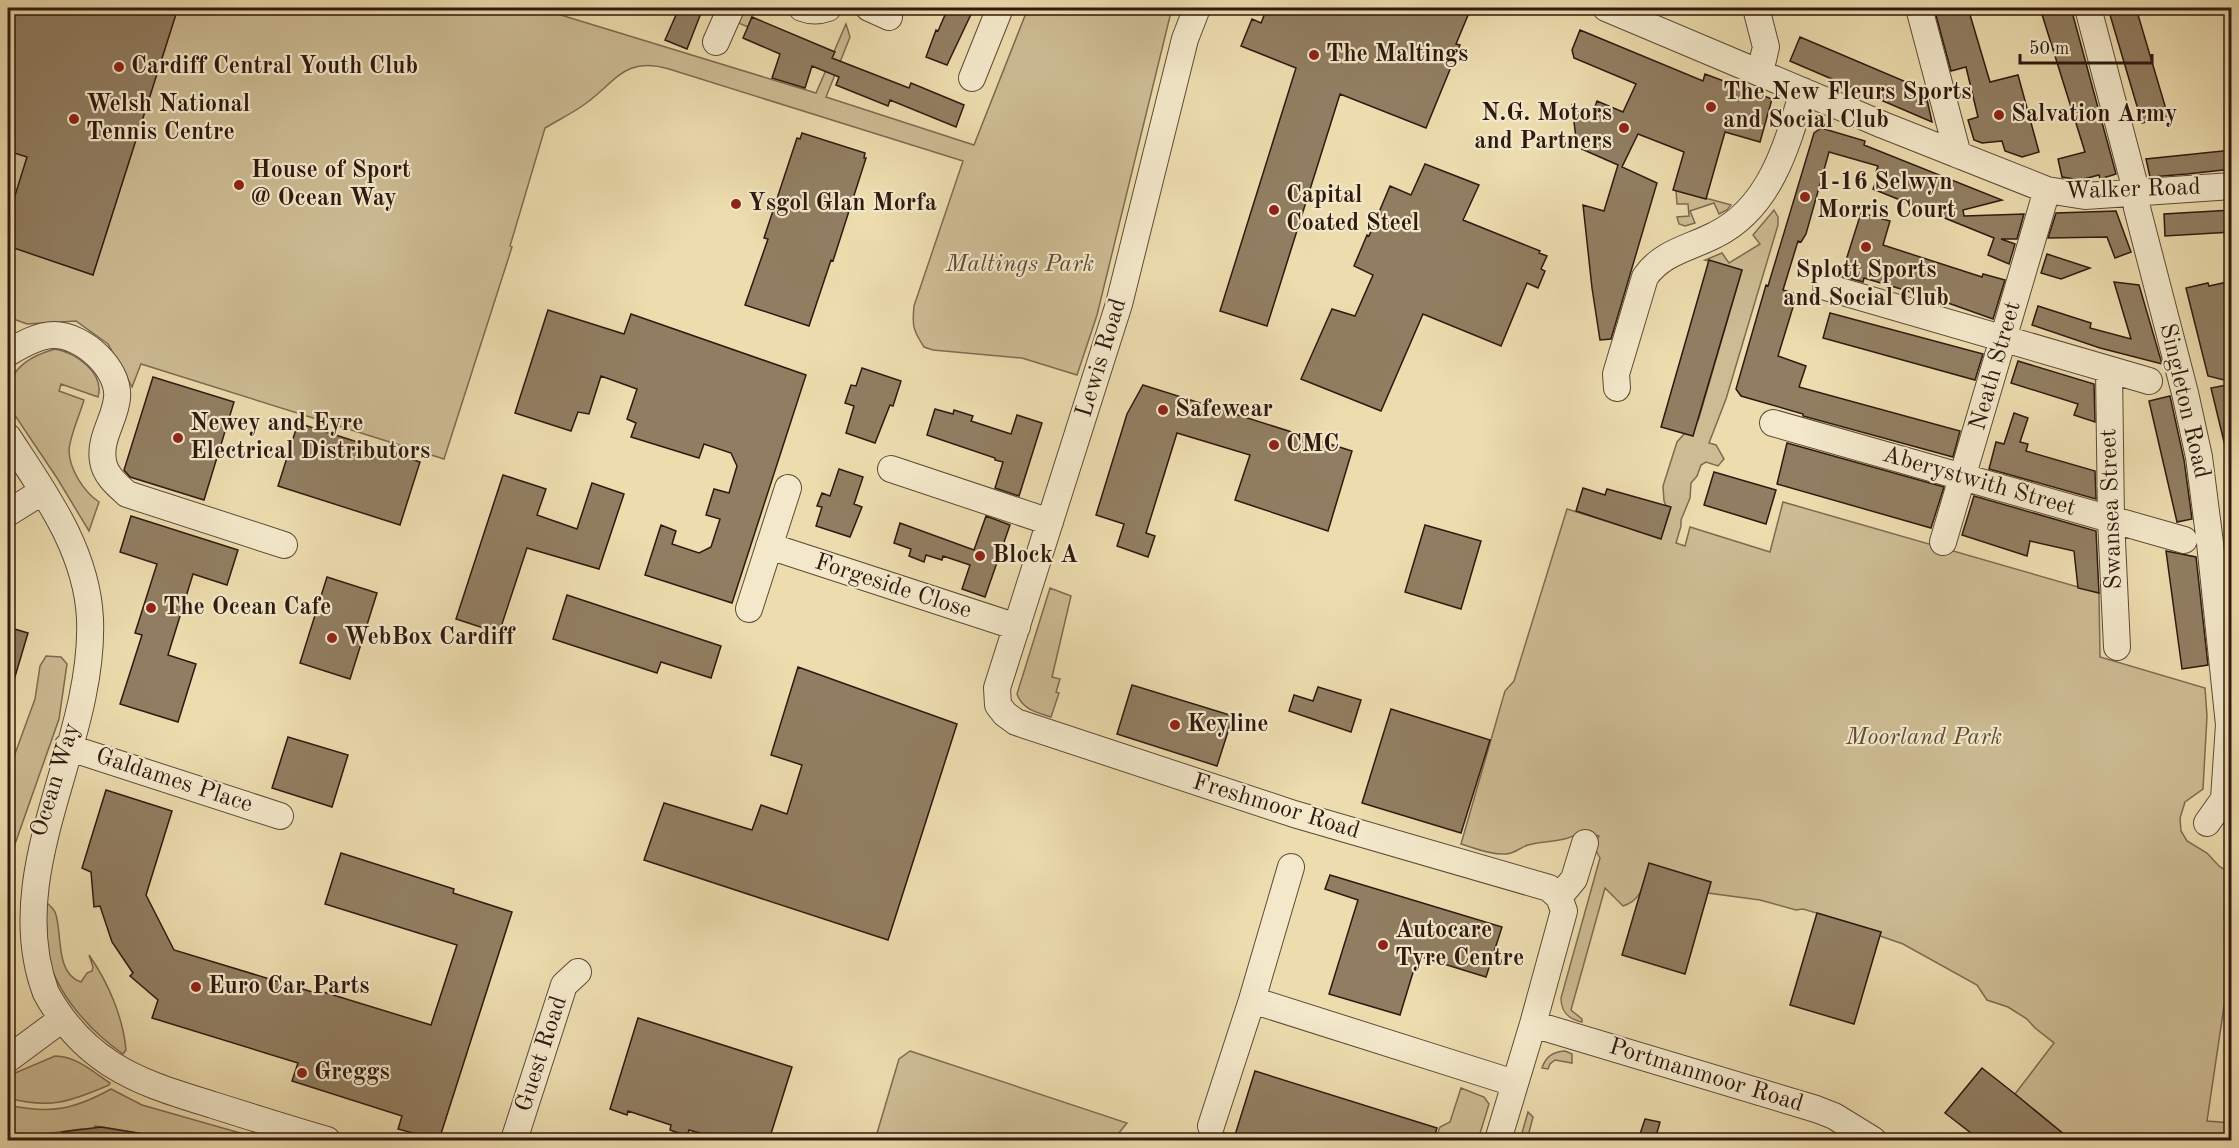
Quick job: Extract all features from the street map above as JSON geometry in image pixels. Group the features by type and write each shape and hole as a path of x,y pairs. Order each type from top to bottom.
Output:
{"street":[{"path":"716,42 731,8"},
{"path":"802,8 822,10 828,8"},
{"path":"972,78 1000,8"},
{"name":"Lewis Road","path":"998,705 997,688 1122,295 1185,39 1197,8"},
{"name":"Walker Road","path":"1606,8 2047,190 2085,196 2232,186"},
{"path":"1756,8 1766,47 1760,72"},
{"path":"1919,8 1958,155"},
{"name":"Singleton Road","path":"2088,8 2133,179 2137,208 2185,393 2221,545 2229,724 2224,800 2207,823"},
{"path":"1617,388 1616,374 1645,277 1650,270 1673,253 1730,228 1742,219 1762,196 1776,169 1803,91"},
{"name":"Neath Street","path":"1943,542 2047,190"},
{"path":"1826,287 2149,381"},
{"path":"8,353 24,342 55,334 82,343 101,358 114,376 117,398 102,447 103,464 113,482 127,494 284,545"},
{"name":"Swansea Street","path":"2109,370 2111,520 2117,647"},
{"name":"Aberystwith Street","path":"1773,423 2184,540"},
{"name":"Ocean Way","path":"8,437 60,519 83,574 90,617 90,639 84,682 67,747 32,856 27,888 26,916 30,952 36,970 51,1003 83,1043 138,1079 159,1088 327,1140"},
{"path":"891,469 1050,522"},
{"path":"749,609 788,488"},
{"path":"8,513 43,490"},
{"name":"Forgeside Close","path":"769,546 1017,627"},
{"name":"Freshmoor Road","path":"998,705 1016,722 1083,746 1326,824 1549,888 1559,897"},
{"name":"Galdames Place","path":"67,747 280,816"},
{"path":"1498,1140 1564,911 1559,897 1574,879 1585,843"},
{"path":"1212,1126 1291,867"},
{"name":"Guest Road","path":"514,1140 564,985 578,972"},
{"path":"1252,1000 1514,1083"},
{"path":"8,1059 62,1019"},
{"name":"Portmanmoor Road","path":"1533,1024 1816,1108 1834,1116 1873,1140"}],"green space":[{"name":"Maltings Park","path":"8,8 538,8 816,93 846,24 850,37 826,97 974,145 1028,8 1172,8 1097,315 1077,375 1022,358 933,350 924,347 918,336 913,323 914,306 963,161 669,69 641,66 622,73 585,104 545,128 510,246 512,247 444,459 141,364 132,387 108,344 76,321 27,324 8,317"},
{"path":"744,8 755,8 748,27 736,22"},
{"path":"1676,190 1731,205 1719,214 1714,203 1690,211 1695,223 1685,226 1679,224 1677,217 1689,216 1688,204 1677,204"},
{"name":"Moorland Park","path":"1774,210 1778,217 1778,225 1726,399 1709,443 1716,445 1724,459 1718,466 1706,462 1701,465 1697,476 1691,483 1690,498 1681,520 1676,543 1685,546 1690,527 1770,552 1783,502 2099,593 2100,657 2205,688 2207,716 2203,789 2185,802 2180,818 2181,831 2187,841 2207,853 2219,866 2231,874 2231,959 2207,1121 2231,1123 2231,1140 2071,1140 2015,1094 2054,1043 2027,1019 2008,1007 1987,1000 1977,985 1903,944 1880,936 1881,932 1803,909 1796,910 1760,900 1708,893 1711,882 1650,864 1642,890 1630,903 1623,906 1605,888 1571,1010 1582,1019 1582,1022 1577,1021 1564,1011 1561,998 1600,858 1594,847 1599,836 1581,831 1569,838 1535,843 1506,854 1461,844 1505,691 1514,681 1567,509 1661,538 1669,513 1664,501 1663,486 1677,442 1684,434 1693,431 1699,418 1742,270 1705,260 1722,253 1729,263 1760,244 1753,235"},
{"path":"55,349 72,355 87,366 93,372 99,388 98,397 61,384 59,391 84,400 69,450 78,479 99,502 89,531 12,411 9,399 9,388 17,370 33,358"},
{"path":"1050,588 1071,596 1052,677 1060,679 1056,692 1059,693 1051,717 1026,707 1017,694"},
{"path":"46,656 61,657 67,664 59,719 15,844 8,848 8,773 35,699 40,666"},
{"path":"11,896 14,1020 8,1037 8,897"},
{"path":"45,901 55,912 63,961 72,977 81,982 87,973 92,971 89,955 102,977 122,1025 126,1050 123,1054 98,1034 76,1010 58,982 47,952"},
{"path":"910,1051 1127,1123 1113,1140 918,1140 895,1133 892,1140 875,1140 899,1059"},
{"path":"1565,1051 1572,1054 1572,1063 1555,1060 1548,1069 1542,1068 1550,1055"},
{"path":"55,1056 77,1062 110,1083 109,1085 83,1096 60,1102 36,1103 8,1098 8,1076"},
{"path":"1461,1088 1484,1097 1489,1104 1478,1140 1435,1140 1440,1127 1450,1122"},
{"path":"111,1089 142,1105 265,1140 182,1140 95,1126 95,1130 81,1129 8,1139 8,1105 36,1109 61,1108 85,1102"},
{"path":"1528,1112 1533,1117 1527,1140 1520,1140"},
{"path":"1203,1126 1248,1140 1199,1140"}],"building":[{"path":"8,8 178,8 93,275 8,246 8,218 27,157 8,151"},
{"path":"679,8 703,8 687,49 665,40"},
{"path":"948,8 974,8 947,65 926,57 936,30 938,31"},
{"path":"1267,8 1471,8 1456,44 1460,45 1426,128 1340,94 1267,326 1220,311 1296,68 1241,46 1252,19 1261,23"},
{"path":"1934,8 1968,8 1990,82 2018,75 2039,152 2022,157 2005,151 2002,141 1982,143 1974,140 1968,120 1978,117 1966,67 1951,71"},
{"path":"2040,8 2071,8 2116,174 2100,179 2099,175 2080,180 2062,177 2058,159 2085,152"},
{"path":"2108,8 2136,8 2168,116 2142,123"},
{"path":"752,17 835,52 832,58 909,88 911,83 964,105 956,127 890,100 888,106 836,85 839,77 812,66 805,88 772,78 780,54 743,38"},
{"path":"1580,30 1703,81 1705,74 1772,99 1760,142 1725,132 1706,199 1673,190 1684,152 1638,134 1622,167 1657,183 1611,339 1600,340 1583,205 1604,211 1618,165 1577,147 1572,105 1592,115 1597,101 1623,112 1636,84 1574,58 1572,50"},
{"path":"1800,37 1925,90 1932,122 1790,61"},
{"path":"1821,128 1865,141 1864,145 2002,200 1963,210 1964,216 2024,214 2017,239 2001,239 2015,244 2009,264 1988,255 1994,238 1873,189 1879,174 1876,172 1878,166 1829,152 1806,234 1801,242 1798,241 1783,290 1797,294 1778,356 1806,366 1799,387 1960,431 1953,457 1803,416 1803,414 1741,396 1736,389 1814,133"},
{"path":"802,133 865,153 864,158 866,158 833,261 831,260 809,326 745,305 768,239 764,238 797,138 800,139"},
{"path":"2232,150 2232,169 2187,174 2150,177 2146,159"},
{"path":"1425,164 1479,185 1463,220 1540,251 1539,253 1547,256 1541,269 1545,271 1538,288 1527,283 1501,346 1423,314 1381,411 1301,379 1332,309 1355,316 1373,275 1354,266 1390,186 1411,195"},
{"path":"2232,210 2232,232 2165,236 2164,214"},
{"path":"2116,211 2131,252 2115,258 2107,237 2048,238 2056,213"},
{"path":"1861,213 1890,221 1883,245 1982,277 1983,274 2005,280 1993,319 1864,278 1863,282 1841,276"},
{"path":"2047,254 2090,268 2061,279 2041,273"},
{"path":"1709,260 1742,270 1693,436 1661,427"},
{"path":"2232,281 2232,382 2208,376 2186,288"},
{"path":"2114,282 2139,285 2162,364 2100,348 2032,325 2038,306 2091,323 2090,328 2131,339"},
{"path":"548,310 624,334 631,314 806,375 732,603 645,575 661,525 676,531 672,544 699,553 711,547 720,519 706,515 714,489 729,493 737,466 731,453 704,444 699,458 631,437 636,423 627,419 637,389 601,376 589,414 578,412 571,431 515,413"},
{"path":"1830,313 1983,354 1975,380 1823,338"},
{"path":"2018,361 2094,384 2095,422 2074,415 2078,404 2011,383"},
{"path":"862,368 901,381 893,406 890,405 875,443 846,433 854,406 845,403 851,385 856,386"},
{"name":"Newey and Eyre Electrical Distributors","path":"153,377 234,402 204,500 130,477 124,470"},
{"path":"2232,384 2232,450 2226,450 2211,388"},
{"path":"1143,385 1352,451 1328,531 1235,500 1250,455 1177,433 1146,533 1155,536 1148,557 1117,546 1124,524 1096,515 1127,414"},
{"path":"2170,396 2184,460 2192,519 2177,522 2149,401"},
{"path":"935,409 953,414 954,410 973,416 971,421 1011,434 1017,415 1042,423 1019,496 995,488 1003,462 927,435"},
{"path":"2014,413 2028,418 2020,442 2028,444 2026,451 2095,471 2096,499 1989,469 1996,442 2004,444"},
{"path":"298,423 420,462 400,525 278,486"},
{"path":"1787,443 1944,487 1931,528 1777,484"},
{"path":"839,469 863,477 854,504 862,507 850,537 816,526 822,507 817,506 822,493 830,496"},
{"path":"1714,472 1776,490 1766,524 1704,505"},
{"path":"503,475 546,489 537,515 577,529 592,483 624,494 599,569 527,548 499,633 456,619"},
{"path":"1583,488 1605,495 1607,489 1671,507 1661,539 1576,511"},
{"path":"1974,496 2096,531 2099,593 2078,588 2074,551 2030,541 2027,556 1962,535"},
{"path":"131,516 238,550 227,585 193,574 168,655 196,664 178,722 120,704 142,635 135,633 157,564 120,552"},
{"path":"986,516 1010,525 985,597 962,589 970,565 943,556 942,560 926,555 924,562 909,556 911,549 894,543 900,523 974,550"},
{"path":"1425,525 1481,541 1461,609 1405,592"},
{"path":"2166,551 2196,557 2208,665 2182,669"},
{"path":"327,577 377,593 350,679 300,663"},
{"path":"567,595 721,646 711,678 661,662 657,673 553,639"},
{"path":"8,627 28,633 11,690 8,690"},
{"path":"798,667 957,724 888,940 644,860 664,803 752,830 761,805 787,814 802,765 771,755"},
{"name":"Keyline","path":"1132,685 1233,716 1217,766 1117,734"},
{"path":"1318,687 1361,700 1351,732 1289,711 1294,695 1313,701"},
{"path":"1391,709 1490,740 1461,833 1362,803"},
{"path":"288,737 348,755 332,807 272,788"},
{"path":"106,790 172,811 146,895 174,950 319,994 320,991 431,1025 457,945 325,904 341,853 454,889 453,893 512,912 439,1140 398,1129 402,1116 292,1081 298,1063 152,1018 158,1000 130,976 133,973 112,942 100,906 94,907 91,872 82,868"},
{"path":"1649,863 1711,882 1685,974 1622,955"},
{"path":"1330,875 1502,927 1486,977 1418,956 1400,1015 1329,994 1358,900 1325,889"},
{"path":"1817,913 1881,932 1854,1024 1790,1005"},
{"path":"638,1018 792,1067 769,1140 724,1140 689,1130 687,1136 670,1130 671,1125 628,1111 627,1115 610,1109"},
{"path":"1982,1068 2071,1140 1980,1140 1945,1113"},
{"path":"1255,1071 1437,1128 1433,1140 1252,1140 1235,1135"},
{"path":"1645,1119 1660,1122 1655,1140 1638,1140"},
{"path":"101,1127 138,1133 137,1140 63,1140 62,1132"}],"place":[{"name":"The Maltings","path":"1314,55"},
{"name":"Cardiff Central Youth Club","path":"119,67"},
{"name":"The New Fleurs Sports and Social Club","path":"1711,107"},
{"name":"Salvation Army","path":"1999,115"},
{"name":"Welsh National Tennis Centre","path":"74,119"},
{"name":"N.G. Motors and Partners","path":"1624,128"},
{"name":"House of Sport @ Ocean Way","path":"239,185"},
{"name":"1-16 Selwyn Morris Court","path":"1805,197"},
{"name":"Ysgol Glan Morfa","path":"736,204"},
{"name":"Capital Coated Steel","path":"1274,210"},
{"name":"Splott Sports and Social Club","path":"1866,247"},
{"name":"Safewear","path":"1163,410"},
{"name":"Newey and Eyre Electrical Distributors","path":"178,438"},
{"name":"CMC","path":"1274,445"},
{"name":"Block A","path":"980,556"},
{"name":"The Ocean Cafe","path":"151,608"},
{"name":"WebBox Cardiff","path":"332,638"},
{"name":"Keyline","path":"1175,725"},
{"name":"Autocare Tyre Centre","path":"1383,945"},
{"name":"Euro Car Parts","path":"196,987"},
{"name":"Greggs","path":"302,1073"}]}
